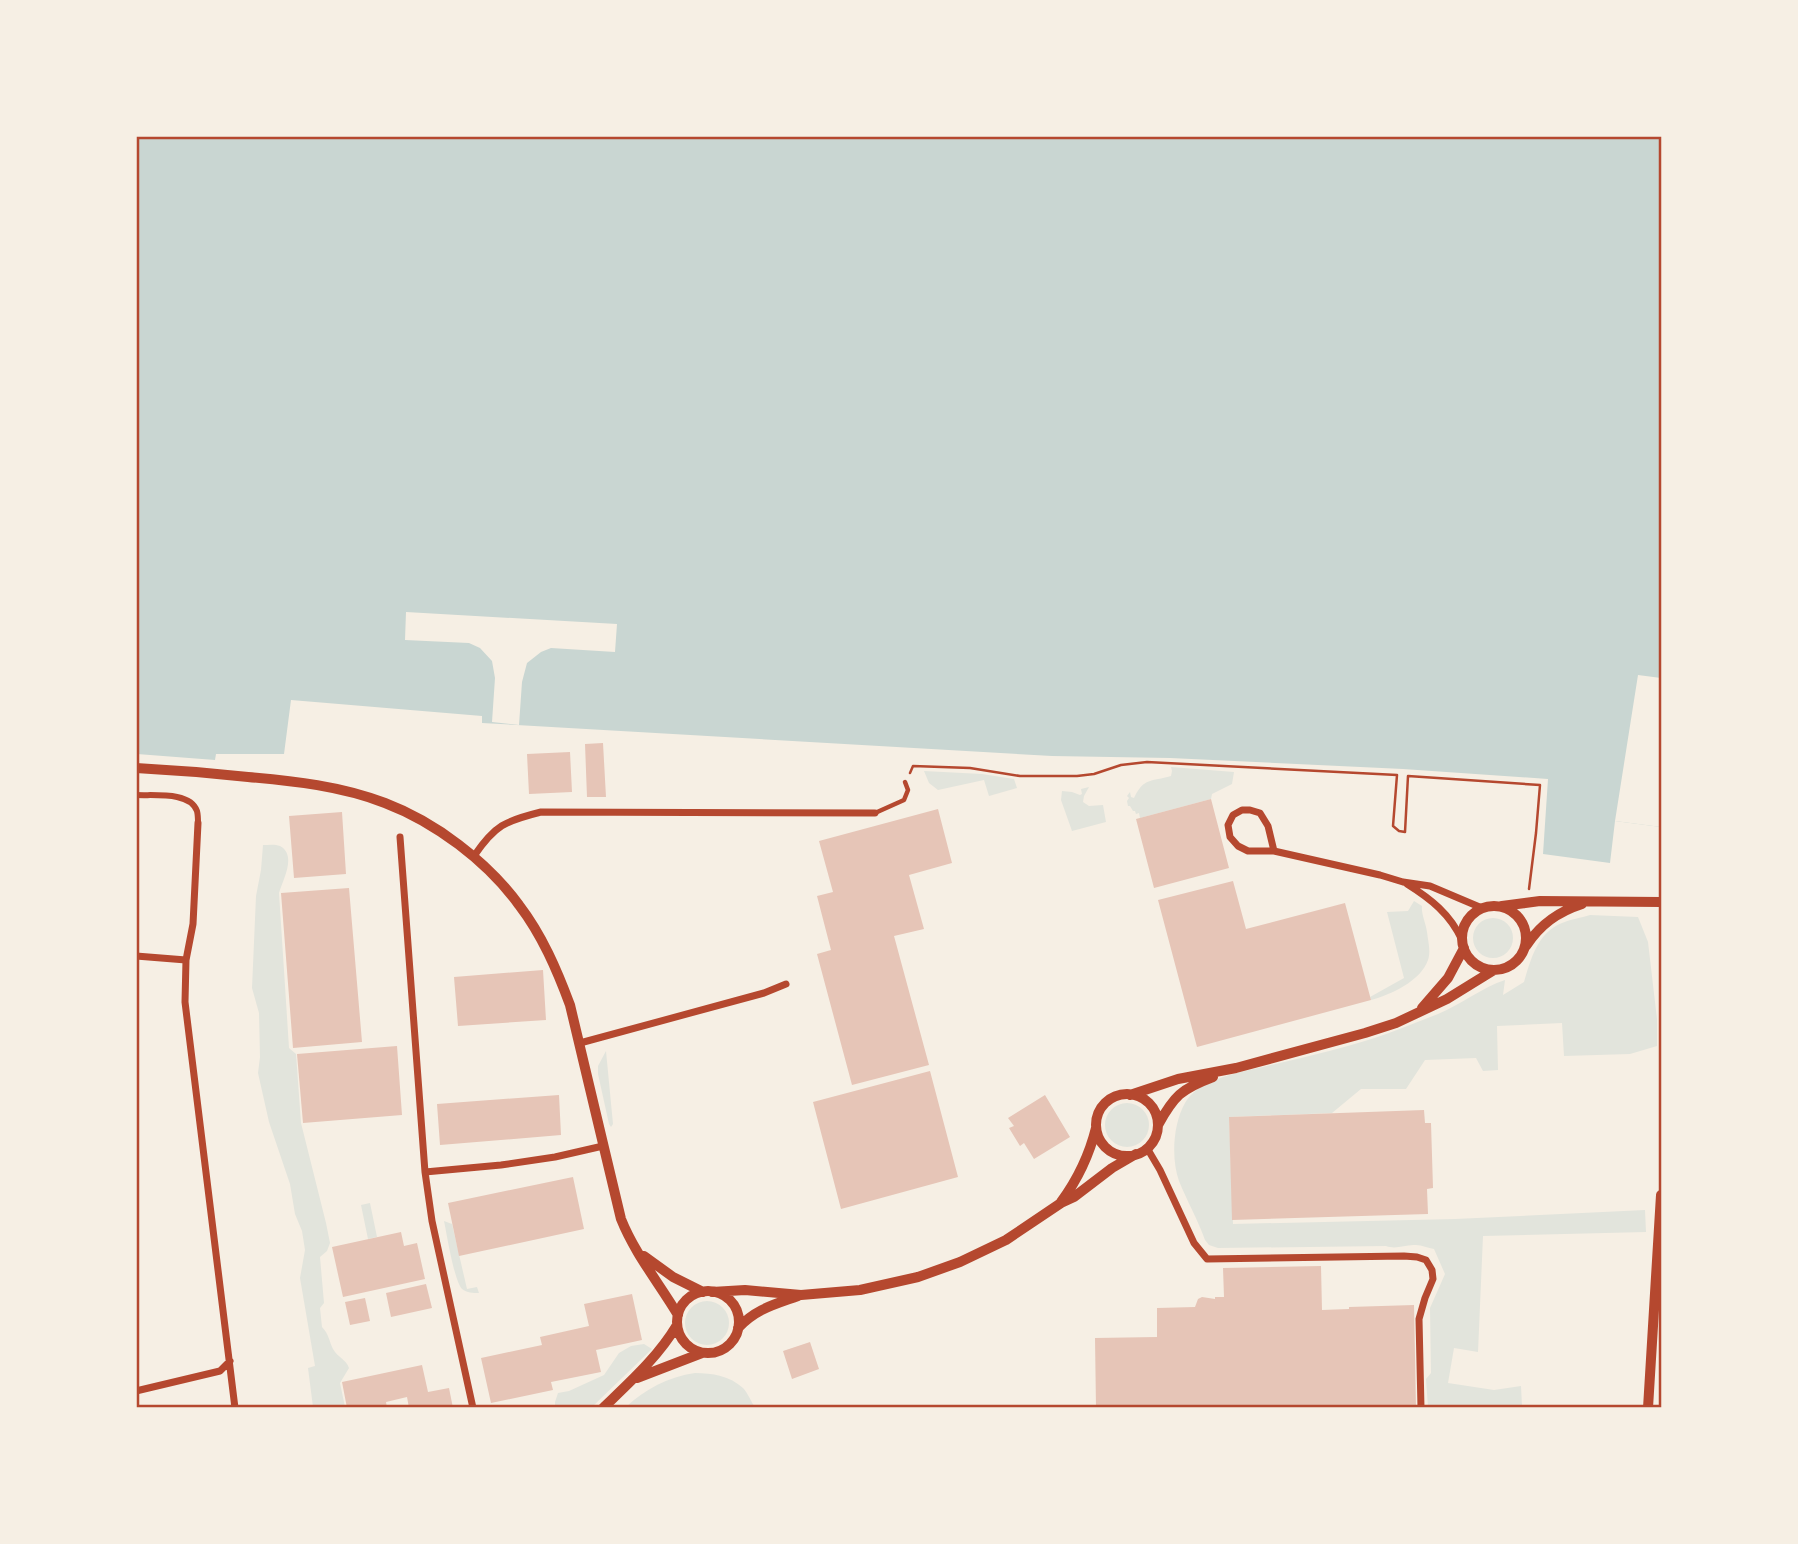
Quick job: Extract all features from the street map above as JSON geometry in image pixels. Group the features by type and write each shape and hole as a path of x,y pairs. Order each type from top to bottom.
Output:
{"main road":[{"path":"1648,1408 1660,1261 1661,1195"}],"street":[{"path":"136,768 301,782 342,790 385,803 438,831 474,856 518,903 533,925 559,975 580,1042 621,1220 629,1239 661,1286 677,1320 679,1334 684,1343 702,1353"},
{"path":"136,795 179,797 189,800 197,809 193,924 186,960 185,1002 235,1408"},
{"path":"1274,851 1268,826 1260,813 1242,810 1233,815 1228,825 1230,837 1238,846 1248,851 1274,851 1430,887 1482,908"},
{"path":"474,856 498,827 512,819 541,812 875,813"},
{"path":"400,837 425,1172 432,1221 472,1408"},
{"path":"1403,882 1442,909 1455,925 1468,956 1475,963 1494,970"},
{"path":"1419,1011 1448,978 1463,944 1466,922 1482,908 1540,901 1661,902"},
{"path":"1061,1203 1079,1176 1091,1149 1100,1110 1113,1098 1178,1079 1236,1068 1396,1023 1447,999 1494,970 1513,964 1537,929 1571,907 1590,901"},
{"path":"1502,906 1519,917 1524,927 1525,947"},
{"path":"136,956 186,960"},
{"path":"580,1042 764,993 786,984"},
{"path":"603,1408 668,1341 688,1298 708,1292 745,1290 802,1295 860,1290 918,1277 960,1262 1006,1240 1112,1168 1147,1148 1167,1109 1181,1092 1236,1068"},
{"path":"1130,1095 1138,1097 1152,1108 1158,1126"},
{"path":"1096,1127 1102,1144 1109,1151 1118,1155 1136,1154"},
{"path":"425,1172 528,1161 603,1146"},
{"path":"1147,1148 1194,1244 1208,1259 1404,1255 1426,1260 1432,1270 1433,1279 1419,1319 1421,1408"},
{"path":"638,1252 673,1277 727,1298 738,1320 738,1328"},
{"path":"633,1380 702,1353 722,1350 730,1344 738,1328 749,1317 761,1309 802,1295"},
{"path":"136,1391 220,1371 230,1361"}],"lane":[{"path":"875,813 904,800 908,790 905,782"}],"path":[{"path":"905,782 913,766 970,768 1020,776 1077,776 1094,774 1121,765 1147,762 1397,775 1394,827 1405,832 1408,776 1539,785 1528,891"}],"shaded area":[{"path":"136,137 1661,137 1661,827 1615,821 1610,863 1543,854 1548,779 1170,758 1052,756 482,723 482,716 291,700 284,754 216,754 215,760 137,754"},
{"path":"1171,767 1234,772 1232,784 1212,794 1211,799 1140,818 1139,813 1136,814 1128,806 1127,796 1130,792 1134,798 1145,783 1171,776"},
{"path":"924,771 982,774 1014,779 1017,788 989,796 984,780 938,790 929,783"},
{"path":"1089,787 1083,802 1089,806 1103,805 1106,822 1072,831 1061,800 1062,791 1080,795 1081,789"},
{"path":"263,845 280,846 288,855 279,893 289,1048 296,1054 301,1123 330,1243 327,1251 320,1257 324,1303 320,1308 322,1327 333,1349 349,1368 340,1383 345,1407 313,1407 308,1368 315,1366 300,1278 305,1250 302,1231 295,1214 290,1184 269,1122 258,1073 259,1013 252,988 256,896"},
{"path":"1414,901 1422,906 1429,946 1428,960 1412,981 1396,991 1371,1000 1370,997 1404,978 1387,912 1408,911"},
{"path":"1590,915 1638,917 1648,942 1657,1019 1657,1046 1630,1054 1564,1056 1562,1023 1497,1026 1498,1070 1483,1071 1476,1058 1425,1060 1406,1089 1361,1089 1332,1113 1229,1117 1233,1224 1455,1219 1645,1210 1646,1232 1483,1236 1478,1352 1454,1348 1448,1383 1494,1390 1521,1386 1522,1406 1569,1407 1428,1407 1426,1379 1431,1373 1430,1308 1445,1274 1434,1249 1420,1245 1218,1248 1209,1245 1176,1172 1174,1142 1181,1111 1197,1090 1222,1077 1337,1049 1389,1033 1447,1010 1505,980 1503,995 1524,982 1536,948 1546,933 1562,923"},
{"path":"1493,918 1507,924 1513,938 1507,952 1493,958 1479,952 1473,938 1479,924"},
{"path":"606,1051 613,1124 611,1127 598,1074 598,1066"},
{"path":"1127,1103 1142,1110 1149,1125 1142,1140 1127,1147 1112,1140 1105,1125 1112,1110"},
{"path":"370,1203 377,1237 368,1239 361,1205"},
{"path":"444,1221 452,1224 467,1289 477,1287 479,1293 466,1291 459,1284"},
{"path":"707,1301 722,1308 729,1323 722,1338 707,1345 692,1338 685,1323 692,1308"},
{"path":"644,1344 652,1349 592,1407 555,1407 558,1393 569,1391 604,1375 619,1353 631,1346"},
{"path":"695,1373 727,1378 738,1384 755,1407 626,1407 658,1385"}],"pier":[{"path":"406,612 617,624 615,652 551,648 541,652 527,663 522,682 519,725 492,722 495,678 492,661 480,648 469,643 405,640"},
{"path":"1638,675 1661,678 1661,827 1615,821"}],"building":[{"path":"603,743 606,797 587,797 585,744"},
{"path":"570,752 572,792 529,794 527,754"},
{"path":"1211,799 1229,868 1154,888 1136,819"},
{"path":"938,809 952,863 909,875 924,929 894,936 929,1065 852,1085 817,954 831,950 817,896 833,892 819,841"},
{"path":"342,812 346,874 294,878 289,816"},
{"path":"1233,881 1246,929 1345,903 1371,1000 1197,1047 1158,900"},
{"path":"349,888 362,1042 293,1048 281,893"},
{"path":"543,970 546,1020 458,1026 454,977"},
{"path":"397,1046 402,1115 303,1123 297,1054"},
{"path":"930,1071 958,1177 841,1209 813,1102"},
{"path":"559,1095 561,1135 440,1145 437,1104"},
{"path":"1045,1095 1070,1137 1034,1159 1024,1143 1020,1146 1009,1128 1014,1126 1008,1118"},
{"path":"1424,1110 1425,1123 1431,1123 1433,1188 1427,1189 1428,1214 1232,1220 1229,1117"},
{"path":"573,1177 584,1229 459,1256 448,1203"},
{"path":"401,1232 404,1246 417,1243 425,1279 343,1297 332,1247"},
{"path":"1321,1266 1322,1310 1414,1305 1416,1408 1096,1408 1095,1338 1157,1337 1157,1308 1195,1307 1198,1299 1202,1297 1224,1297 1223,1268"},
{"path":"426,1284 432,1308 391,1317 386,1293"},
{"path":"632,1294 642,1340 596,1350 601,1372 551,1382 553,1390 491,1403 481,1358 542,1345 540,1337 589,1326 584,1304"},
{"path":"365,1298 370,1321 350,1325 345,1302"},
{"path":"810,1342 819,1369 792,1379 783,1351"},
{"path":"422,1365 428,1392 449,1388 453,1408 409,1408 407,1397 386,1402 387,1408 347,1408 342,1382"}]}
